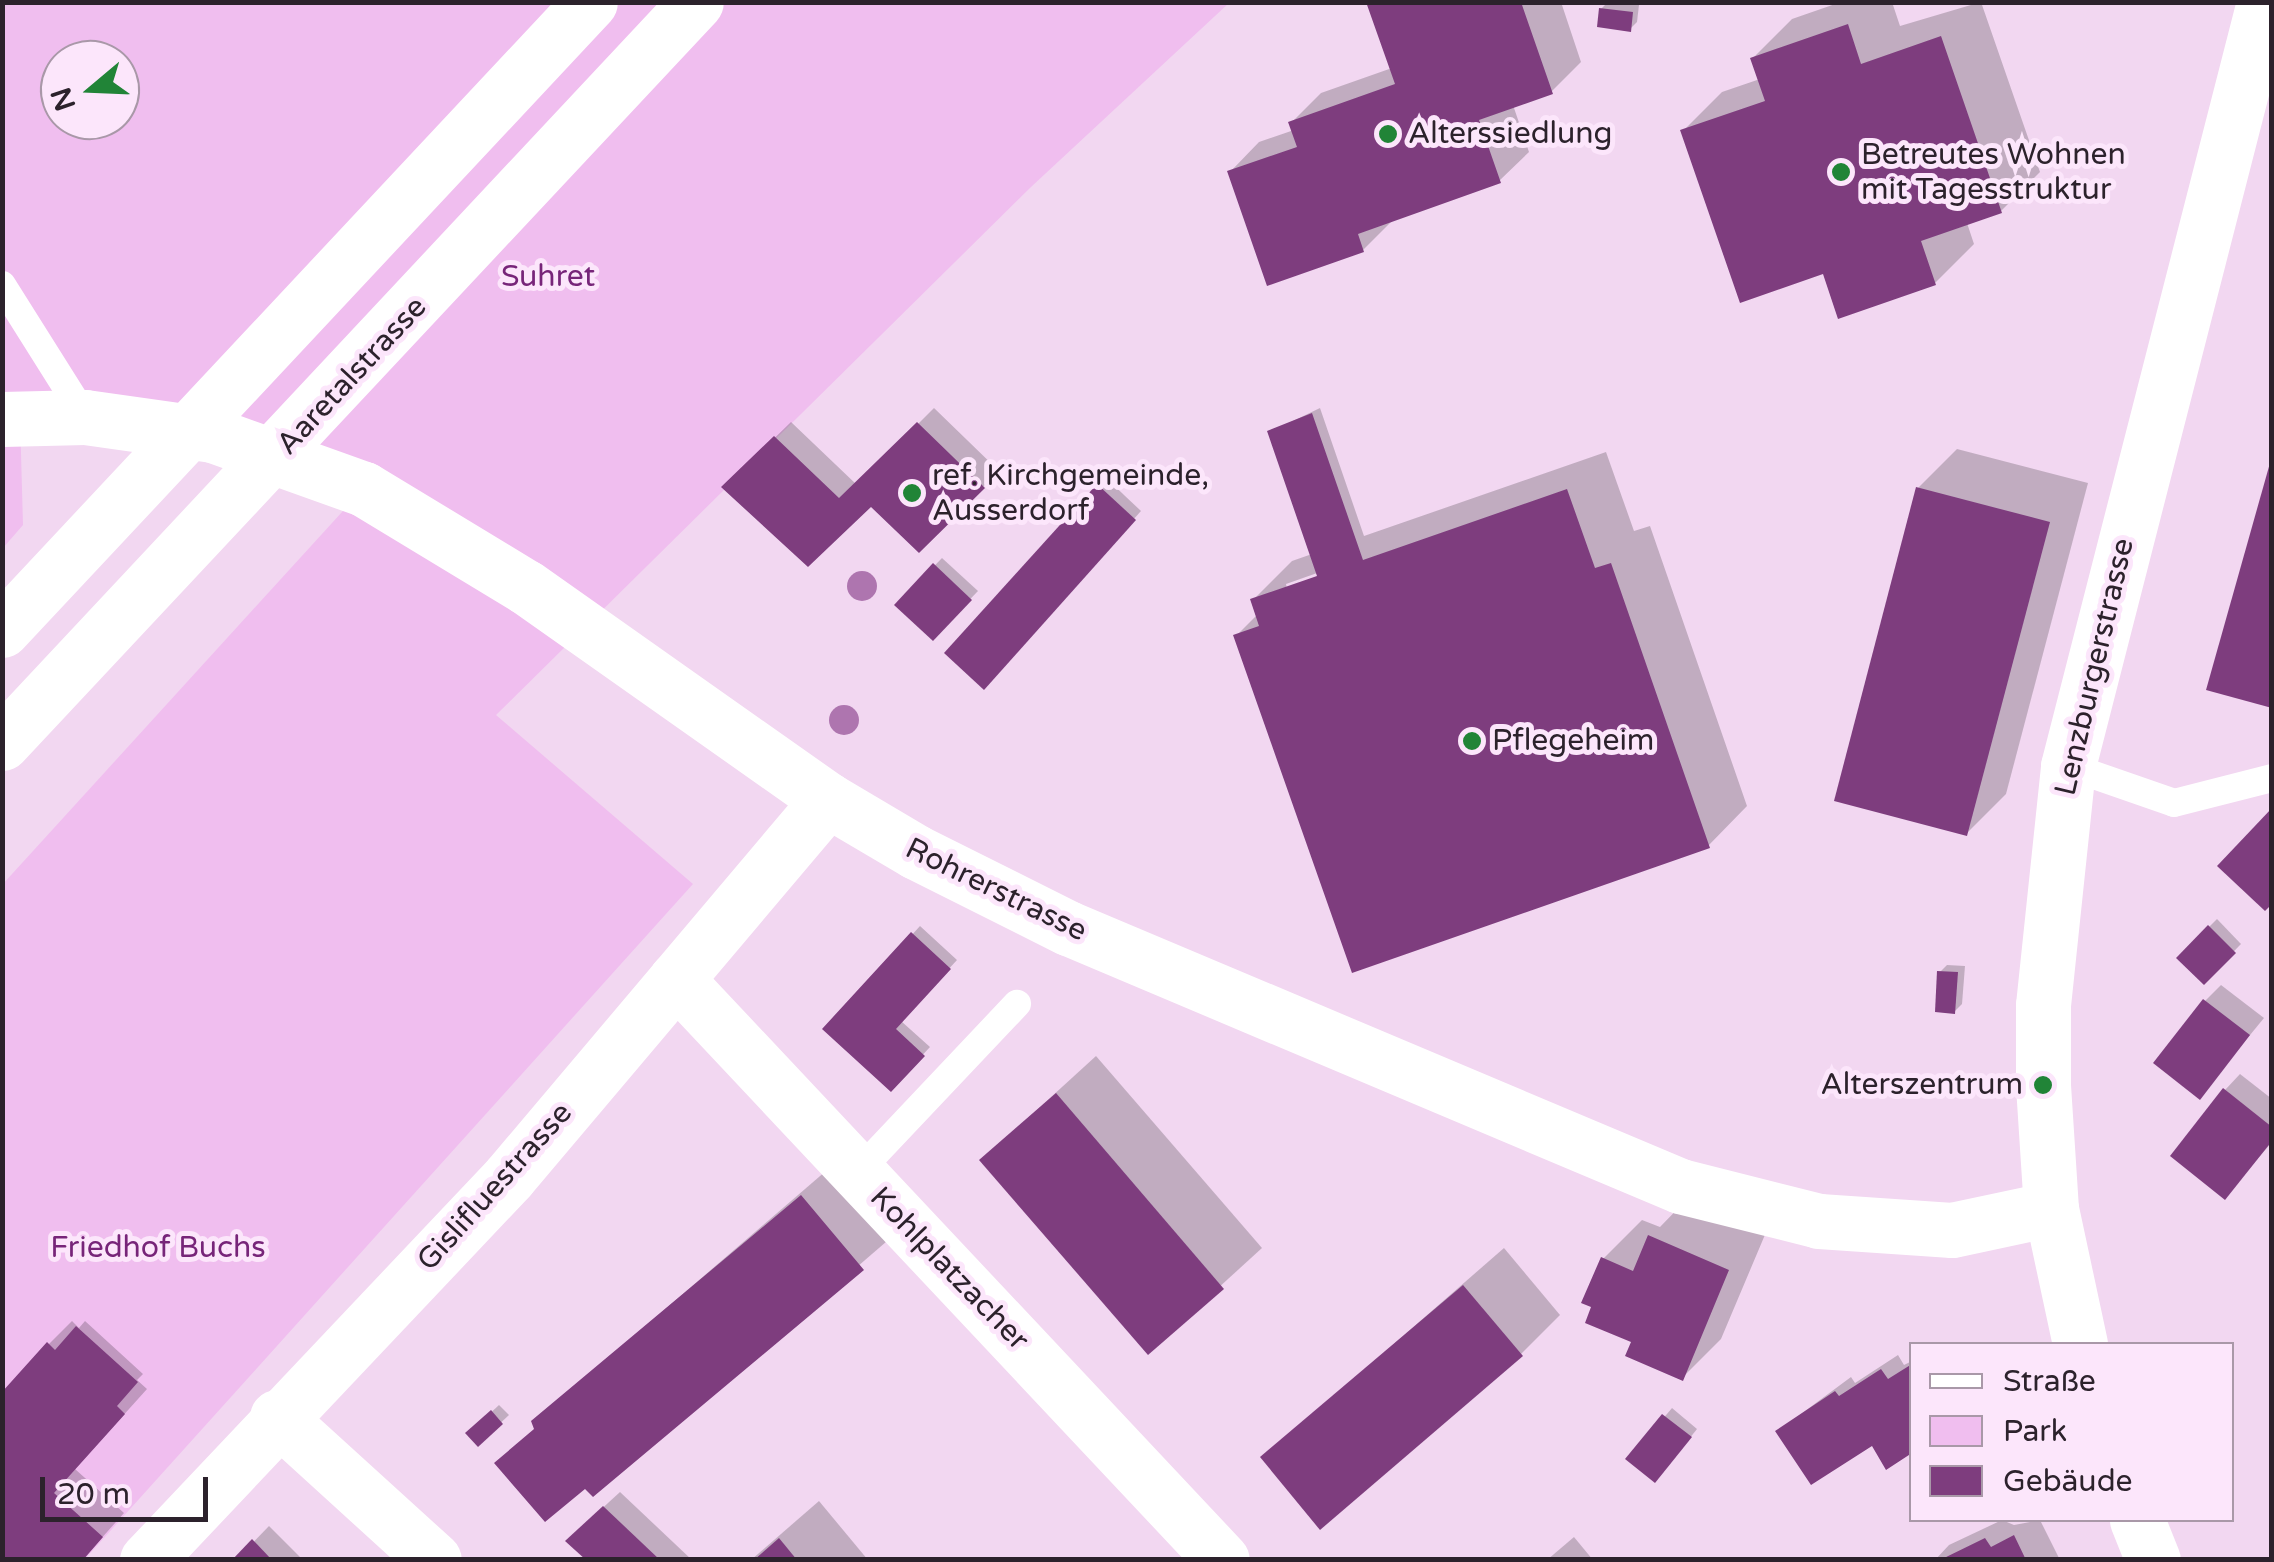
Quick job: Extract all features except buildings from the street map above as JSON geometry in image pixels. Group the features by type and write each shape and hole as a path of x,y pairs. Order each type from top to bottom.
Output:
{"main road":[{"path":"2,630 590,2"},
{"name":"Aaretalstrasse","path":"2,744 696,2"},
{"name":"Lenzburgerstrasse","path":"2080,1342 2051,1209 2043,1005 2068,766 2264,2"},
{"name":"Rohrerstrasse","path":"11,417 85,417 212,434 364,489 526,587 828,800 1068,928 1680,1186 1818,1221 1952,1230 2051,1209"},
{"name":"Gislifluestrasse","path":"147,1560 277,1417 509,1176 828,800"},
{"name":"Kohlplatzacher","path":"676,978 1222,1560"},
{"path":"277,1417 434,1560"},
{"path":"2139,1522 2153,1560"}],"lane":[{"path":"2,285 85,417"},
{"path":"2068,766 2174,802 2272,778"},
{"path":"857,1173 1017,1004"}],"green space":[{"path":"3,3 1229,3 1031,187 496,715 693,884 85,1559 3,1559 2,885 363,489 20,417 23,525 3,548"}],"place":[{"name":"Alterssiedlung","path":"1388,134"},
{"name":"Betreutes Wohnen mit Tagesstruktur","path":"1841,172"},
{"name":"ref. Kirchgemeinde, Ausserdorf","path":"912,493"},
{"name":"Pflegeheim","path":"1472,741"},
{"name":"Alterszentrum","path":"2043,1085"}],"park label":[{"name":"Suhret","path":"548,277"},
{"name":"Friedhof Buchs","path":"158,1248"}]}
